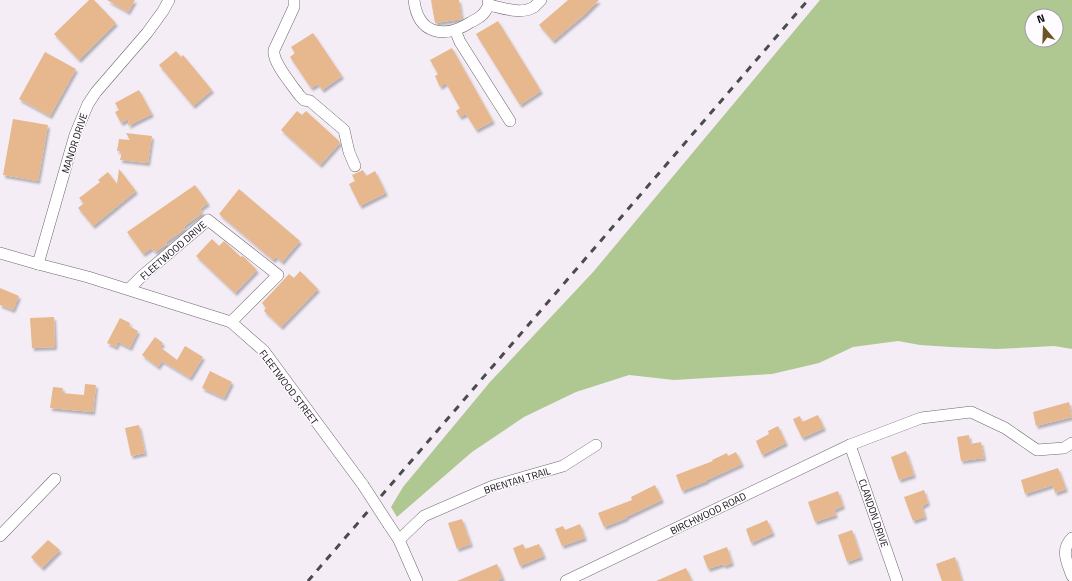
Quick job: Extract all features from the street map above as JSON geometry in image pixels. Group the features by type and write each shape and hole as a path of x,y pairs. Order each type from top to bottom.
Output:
{"street":[{"name":"MANOR DRIVE","path":"38,264 75,135 88,104 96,92 147,33 169,0"},
{"path":"294,0 294,7 274,50 274,58 300,96 304,100 310,101 344,130 349,152 355,166"},
{"path":"414,0 415,9 424,25 431,30 446,32 466,26 482,16 489,3 515,10 526,10 534,7 541,0"},
{"path":"455,30 460,42 510,121"},
{"name":"FLEETWOOD DRIVE","path":"129,289 142,276 208,220 278,275 231,322"},
{"name":"FLEETWOOD STREET","path":"0,253 129,289 231,322 264,351 363,485 399,540 417,581"},
{"name":"BIRCHWOOD ROAD","path":"566,581 850,445 921,418 971,412 1005,428 1038,450 1064,448 1072,443"},
{"name":"BRENTAN TRAIL","path":"399,540 424,516 493,486 563,466 596,445"},
{"name":"CLANDON DRIVE","path":"850,445 897,581"},
{"path":"0,536 55,479"},
{"path":"1072,538 1065,548 1066,560 1072,576"}],"green space":[{"path":"820,0 1072,0 1072,349 1054,346 997,349 951,347 920,345 898,341 853,347 819,363 772,374 674,380 629,375 576,392 524,417 472,452 397,517 391,507 403,487 490,382 594,271"}],"building":[{"path":"89,0 94,0 116,23 79,60 54,34"},
{"path":"107,0 135,0 128,12"},
{"path":"431,0 459,0 462,19 435,23"},
{"path":"568,0 599,0 553,41 539,25"},
{"path":"498,21 541,91 520,105 476,34"},
{"path":"313,33 342,76 322,90 318,84 311,88 290,57 295,53 291,47"},
{"path":"452,48 493,121 476,130 466,114 460,117 456,111 460,108 446,83 440,87 435,76 438,74 430,60"},
{"path":"176,51 181,57 183,55 212,90 193,106 159,65"},
{"path":"45,52 76,69 50,116 19,99"},
{"path":"139,90 152,114 128,126 129,119 121,123 115,112 119,110 115,103"},
{"path":"297,111 302,115 306,111 340,143 320,165 281,130"},
{"path":"13,119 48,125 38,181 3,175"},
{"path":"126,133 152,136 148,163 120,160 122,151 117,151 119,139 130,140"},
{"path":"119,169 136,191 93,226 78,208 84,203 79,198 100,182 98,180 108,172 117,184"},
{"path":"363,170 366,176 375,171 386,193 360,206 349,184 355,181 352,175"},
{"path":"195,185 208,203 200,209 203,213 184,226 185,229 166,242 167,244 155,252 152,248 143,254 127,232"},
{"path":"239,189 300,241 282,262 276,257 273,260 219,214"},
{"path":"212,239 219,246 224,241 257,270 235,293 196,256"},
{"path":"300,271 318,289 281,327 264,311 266,308 262,303 289,274 294,278"},
{"path":"0,288 19,296 13,310 0,305"},
{"path":"54,317 55,347 32,348 30,318"},
{"path":"120,318 130,323 129,326 138,331 130,348 118,342 116,347 107,343"},
{"path":"155,337 163,343 160,347 177,360 185,346 203,357 190,378 162,361 158,367 142,355"},
{"path":"210,371 232,382 224,398 202,388"},
{"path":"85,384 96,385 93,412 50,408 53,387 63,388 62,393 84,395"},
{"path":"1069,402 1072,417 1036,426 1033,412"},
{"path":"818,415 824,428 802,438 793,419 800,416 802,422"},
{"path":"139,425 145,453 131,456 125,428"},
{"path":"778,426 786,443 762,455 756,441 769,434 768,431"},
{"path":"969,435 970,444 981,442 984,458 961,461 957,437"},
{"path":"906,451 914,475 899,480 891,457"},
{"path":"736,452 742,464 682,491 676,475 713,461 712,460 727,453 728,456"},
{"path":"1058,468 1066,489 1055,493 1053,485 1025,494 1021,480"},
{"path":"655,485 662,500 626,517 627,518 604,527 598,513 632,500 631,497"},
{"path":"924,490 928,503 922,506 925,517 913,521 904,497"},
{"path":"838,491 843,506 834,510 836,515 815,522 808,502"},
{"path":"462,519 471,544 457,549 448,523"},
{"path":"767,520 773,533 751,543 746,529"},
{"path":"580,524 585,538 562,546 555,529 563,526 565,530"},
{"path":"852,530 861,557 847,562 838,535"},
{"path":"48,540 60,550 42,568 31,557"},
{"path":"523,544 525,549 539,544 544,556 520,566 513,548"},
{"path":"727,547 732,563 724,566 723,564 708,569 703,556"},
{"path":"955,557 962,581 942,581 936,564"},
{"path":"497,564 503,578 496,581 457,581"},
{"path":"686,568 692,581 656,581"}],"railway":[{"path":"308,581 808,0"}]}
